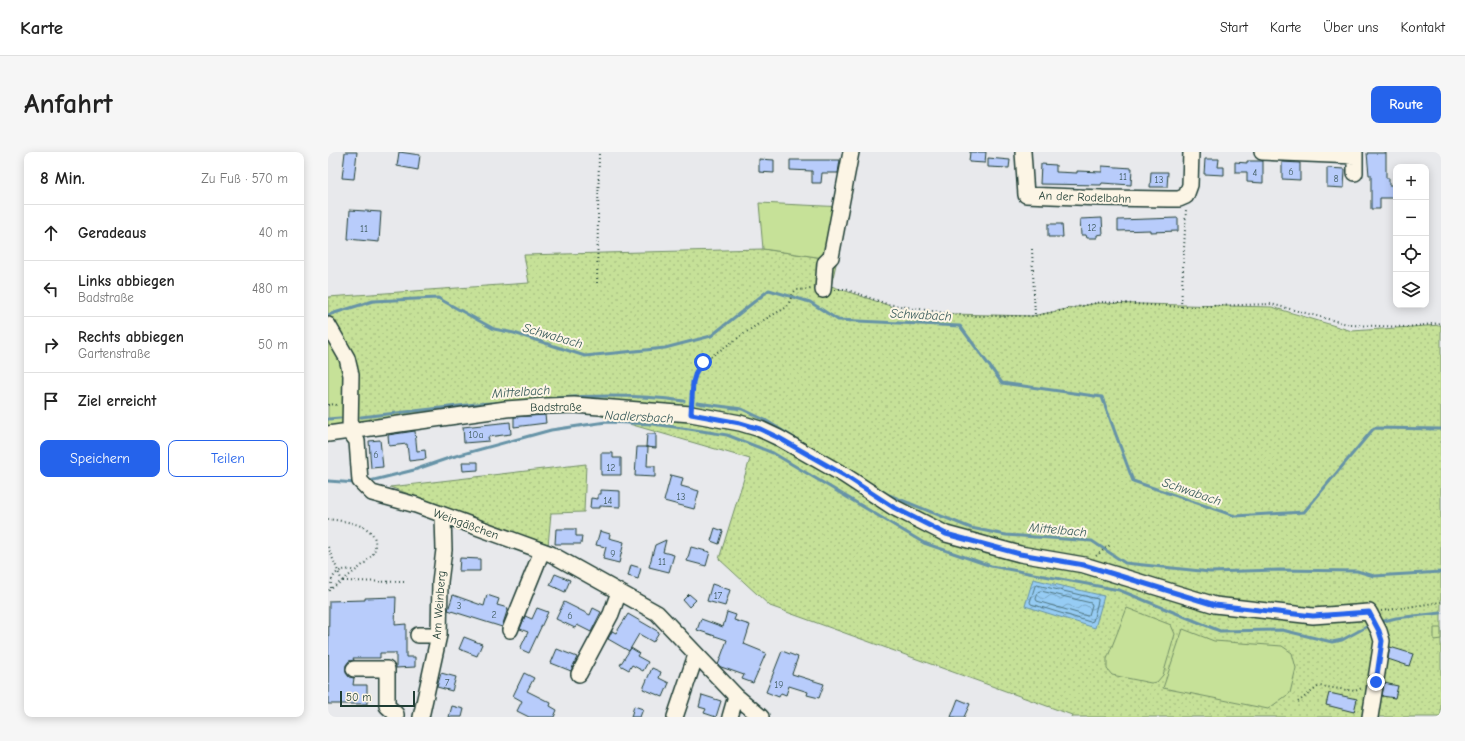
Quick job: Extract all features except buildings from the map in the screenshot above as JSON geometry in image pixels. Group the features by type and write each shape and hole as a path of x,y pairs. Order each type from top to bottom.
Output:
{"street":[{"path":"823,290 825,263 831,258 851,152"},
{"name":"An der Rodelbahn","path":"1023,152 1026,195 1169,199 1179,199 1186,196"},
{"path":"1186,196 1190,185 1191,152"},
{"path":"1262,152 1355,154 1355,173"},
{"path":"328,325 347,358 351,375 350,432"},
{"name":"Badstraße","path":"328,434 506,409 548,406 574,405 691,414 740,423 766,432 844,475 893,507 946,534 1020,554 1084,565 1215,605 1373,621"},
{"name":"Weingäßchen","path":"350,432 356,441 360,481 372,493 416,505 551,554 657,613 736,696 761,717"},
{"name":"Am Weinberg","path":"421,717 439,634 440,582 444,550 443,516"},
{"path":"510,630 542,551"},
{"path":"579,674 611,614 619,592"},
{"path":"1370,717 1382,641 1373,621"},
{"path":"418,634 439,634"},
{"path":"675,717 696,655"},
{"path":"354,669 387,669 387,706 396,714 396,717"},
{"path":"730,717 736,696"}],"path":[{"path":"597,283 599,152"},
{"path":"1181,307 1186,196"},
{"path":"1032,250 1035,316"},
{"path":"691,414 693,382 696,372 703,362 764,320 787,307 793,293 801,289 823,290 845,288 887,304 966,316 1035,316 1101,302 1181,307 1271,304 1351,325 1407,327 1441,323"},
{"path":"328,519 363,527 374,536 376,540 374,552 365,563 328,591"},
{"path":"1099,554 1110,545"},
{"path":"328,547 342,581"},
{"path":"331,588 331,580 334,575 345,570 355,571"},
{"path":"342,581 406,582"},
{"path":"1373,621 1441,602"},
{"path":"1298,702 1319,686 1355,692 1376,682"}],"green space":[{"path":"759,203 845,207 837,260 763,249"},
{"path":"763,249 837,260 831,286 911,313 1032,316 1097,303 1272,307 1352,331 1441,325 1441,717 1071,717 1072,715 770,606 719,559 750,459 574,408 352,430 328,331 328,297 529,283 524,255"},
{"path":"328,331 353,375 352,430 328,432"},
{"path":"586,464 584,512 551,513 548,546 390,487"},
{"path":"1127,608 1171,625 1175,634 1163,675 1157,682 1151,683 1112,675 1107,669 1107,659"},
{"path":"1434,628 1441,628 1441,639 1434,640"},
{"path":"1183,629 1214,641 1282,646 1292,653 1296,668 1290,693 1268,709 1163,688"}],"water":[{"path":"1033,579 1104,596 1095,628 1025,606"}],"waterway":[{"name":"Schwabach","path":"328,315 373,301 438,298 494,329 514,333 585,356 665,348 711,336 769,290 810,302 838,320 960,326 1002,383 1102,397 1133,481 1235,516 1304,512 1374,428 1441,429"},
{"name":"Mittelbach","path":"556,398 620,396 684,401"},
{"name":"Mittelbach","path":"361,417 507,402"},
{"name":"Mittelbach","path":"697,403 742,409 765,420 804,444"},
{"name":"Mittelbach","path":"328,419 340,418"},
{"name":"Nadlersbach","path":"370,481 414,470 452,457 551,430 606,422 653,424 689,429 727,435 773,453 924,543 991,566 1119,590 1220,631 1282,630 1332,642 1342,640 1370,625"},
{"name":"Nadlersbach","path":"328,481 356,483"},
{"name":"Mittelbach","path":"874,486 889,495 971,528 1006,535 1092,541 1125,563 1210,572 1279,570 1357,571 1374,576 1441,572"},
{"name":"Nadlersbach","path":"1380,622 1396,618 1441,613"}],"route":[{"path":"703,362 696,372 693,382 691,414 740,423 760,429 779,438 844,475 893,507 946,534 1020,554 1084,565 1215,605 1313,616 1369,612 1379,631 1382,641 1376,682"}]}
